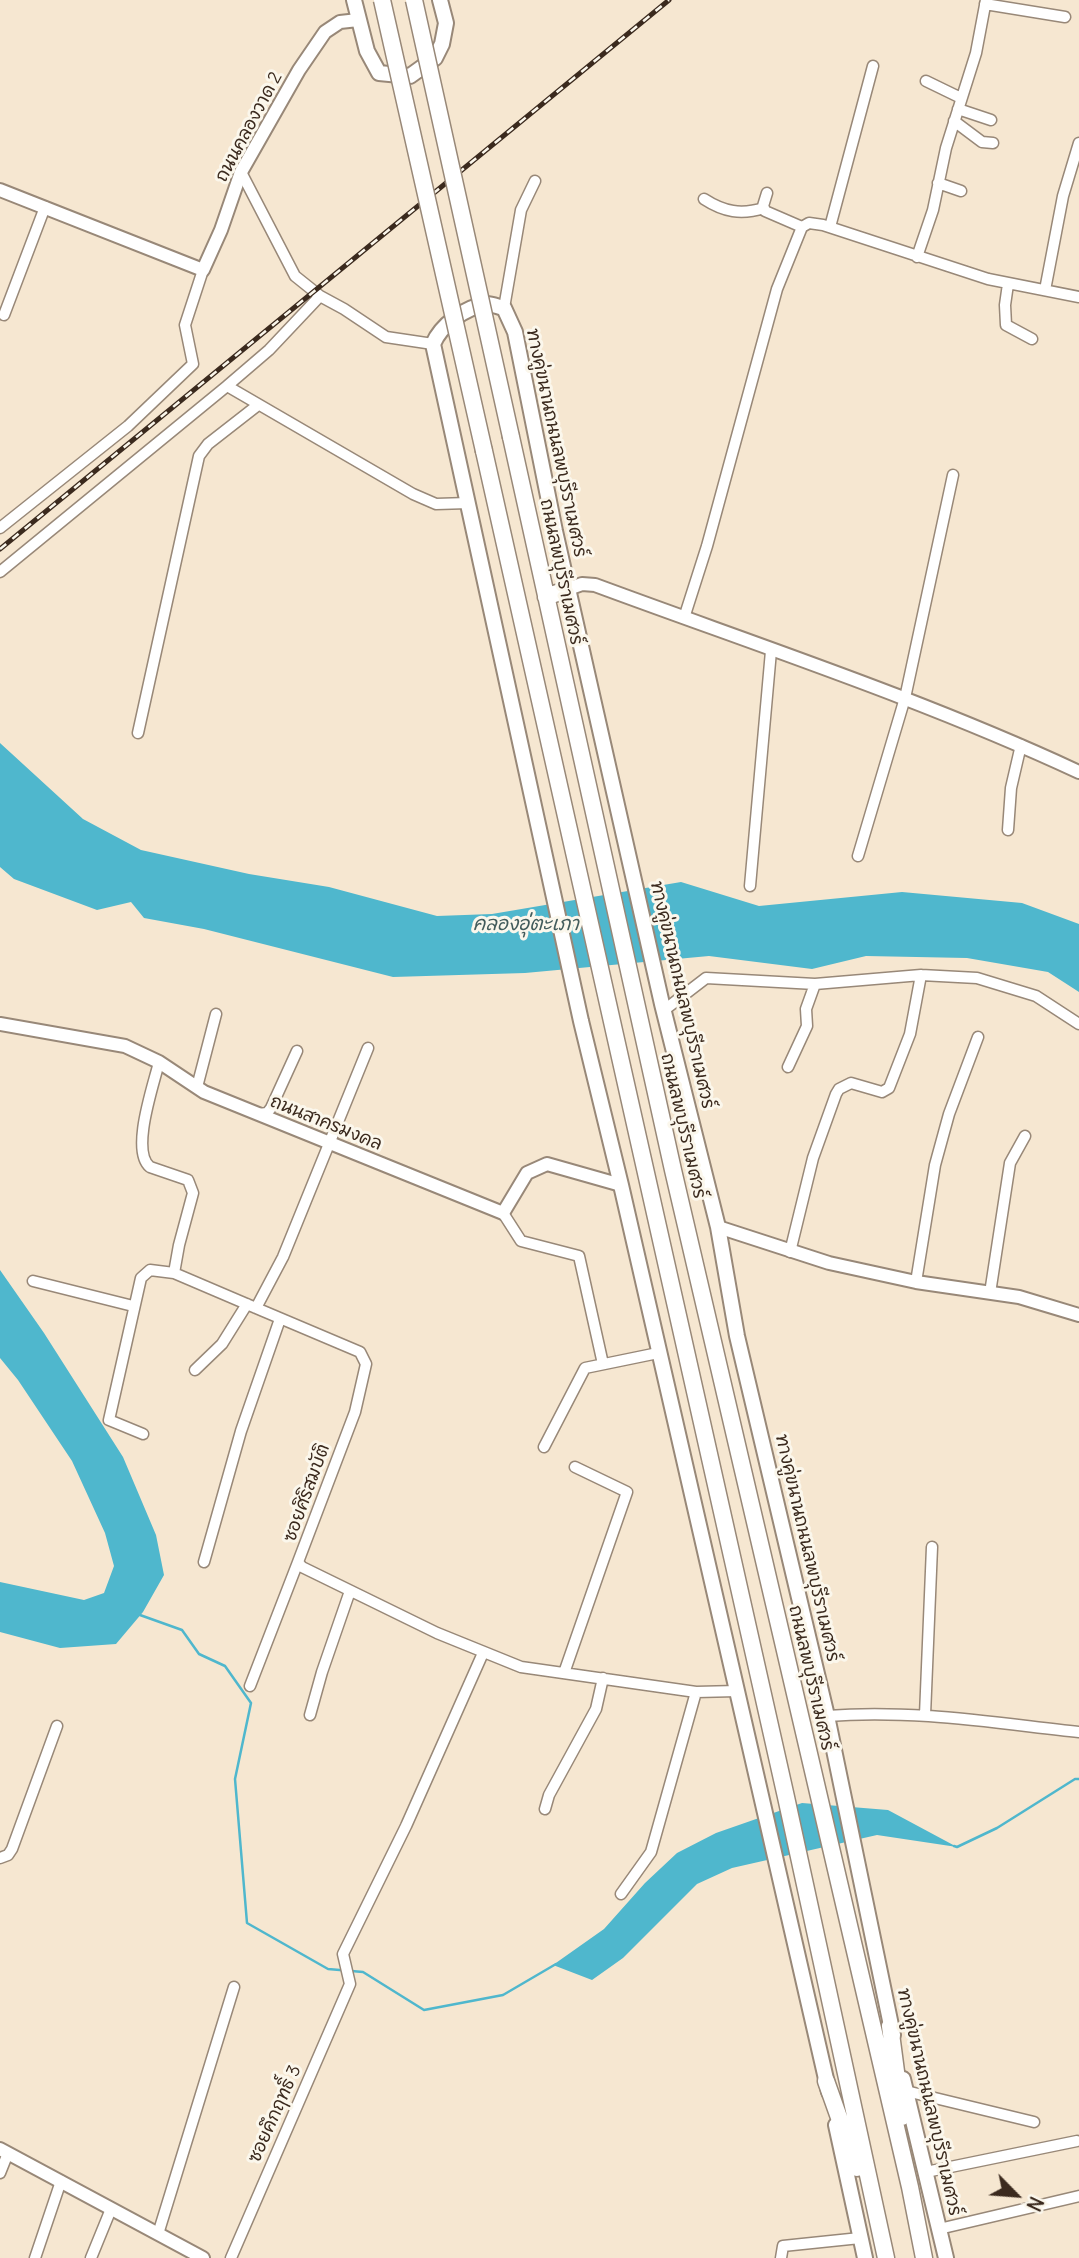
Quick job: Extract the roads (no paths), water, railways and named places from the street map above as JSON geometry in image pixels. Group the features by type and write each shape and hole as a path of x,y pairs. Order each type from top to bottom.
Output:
{"main road":[{"path":"354,0 367,51 379,73 410,76 435,58 442,44 446,23 440,0"},
{"path":"382,0 786,1797 884,2251"},
{"name":"ถนนลพบุรีราเมศวร์","path":"414,0 606,869 910,2187 924,2258"},
{"path":"504,308 488,304 461,313 437,334 433,344 551,888 778,1863 864,2258"},
{"name":"ทางคู่ขนานถนนลพบุรีราเมศวร์","path":"504,308 515,332 568,589 662,1007 718,1227 737,1336 827,1716 855,1843 890,2026 946,2258"},
{"path":"546,597 568,589"},
{"path":"682,1342 713,1337"},
{"path":"890,2026 910,2187"},
{"path":"826,2081 884,2251"}],"street":[{"path":"917,257 933,209 954,121 976,53 985,2 1065,17"},
{"name":"ถนนคลองวาด 2","path":"203,270 221,230 241,173 299,70 325,32 340,22 358,20"},
{"path":"830,227 873,66"},
{"path":"926,80 961,98"},
{"path":"958,110 991,120"},
{"path":"954,121 982,142 993,144"},
{"path":"1045,290 1063,196 1079,143"},
{"path":"241,173 295,276 320,296 386,337 433,344"},
{"path":"504,308 520,210 535,181"},
{"path":"938,183 961,191"},
{"path":"0,190 203,270 185,325 193,364 128,426 0,528"},
{"path":"764,208 766,193"},
{"path":"704,199 726,211 747,213 764,208"},
{"path":"4,315 45,207"},
{"path":"764,208 771,215 802,227"},
{"path":"684,618 707,546 777,289 802,227 809,223 830,227 1008,284 1079,297"},
{"path":"1008,284 1006,325 1032,339"},
{"path":"0,572 269,350 320,296"},
{"path":"227,386 413,494 436,504 468,503"},
{"path":"138,733 199,456 208,444 258,405"},
{"path":"858,856 905,698 953,475"},
{"path":"568,589 582,584 595,584 771,651 905,698 1021,745 1079,772"},
{"path":"750,886 771,651"},
{"path":"1008,830 1011,788 1021,745"},
{"path":"662,1007 706,978 815,984 921,975 977,978 999,984 1036,996 1079,1024"},
{"path":"790,1252 813,1158 836,1094 839,1089 851,1083 882,1092 889,1088 910,1034 921,975"},
{"path":"788,1067 807,1026 806,1009 815,984"},
{"path":"197,1087 216,1014"},
{"name":"ถนนสาครมงคล","path":"0,1024 125,1046 159,1062 197,1087 258,1114 503,1213"},
{"path":"916,1283 935,1165 949,1114 978,1037"},
{"path":"195,1370 222,1344 252,1306 283,1257 368,1048"},
{"path":"258,1114 267,1113 271,1108 297,1051"},
{"path":"143,1434 109,1420 141,1278 150,1270 174,1273 193,1193 188,1180 150,1167 145,1163 142,1154 144,1127 159,1062"},
{"path":"990,1293 1010,1163 1025,1136"},
{"path":"603,1364 579,1256 521,1241 503,1213 527,1173 547,1164 621,1185"},
{"path":"718,1227 790,1252 916,1283 1019,1297 1079,1315"},
{"name":"ซอยศิริสมบัติ","path":"174,1273 360,1352 366,1364 355,1412 298,1562 302,1567 483,1653 521,1667 696,1692 737,1691"},
{"path":"33,1281 133,1306"},
{"path":"204,1562 241,1431 280,1319"},
{"path":"114,1337 126,1339"},
{"path":"544,1447 585,1368 658,1353"},
{"path":"564,1673 627,1492 575,1467"},
{"path":"925,1715 932,1547"},
{"path":"250,1686 298,1562"},
{"path":"310,1715 350,1591"},
{"name":"ซอยคึกฤทธิ์ 3","path":"231,2258 350,1984 343,1954 406,1826 483,1653"},
{"path":"545,1810 549,1795 596,1709 603,1678"},
{"path":"621,1894 651,1852 696,1692"},
{"path":"827,1716 871,1712 925,1715 1079,1732"},
{"path":"0,1858 8,1855 12,1849 57,1726"},
{"path":"158,2234 234,1987"},
{"path":"906,2091 1034,2122"},
{"path":"926,2172 1077,2141"},
{"path":"0,2173 4,2151 204,2258"},
{"path":"35,2258 61,2181"},
{"path":"939,2228 1079,2196"},
{"path":"91,2258 111,2208"},
{"path":"781,2258 783,2246 860,2238"}],"water":[{"name":"คลองอุ่ตะเภา","path":"0,743 83,819 141,850 249,874 329,887 437,916 492,914 681,882 759,906 902,892 1022,903 1079,924 1079,992 1048,972 967,958 866,956 812,969 709,956 525,973 393,977 204,929 144,918 131,902 97,910 14,879 0,867"},
{"path":"0,1270 44,1333 123,1457 156,1535 164,1575 143,1612 116,1644 60,1648 0,1632 0,1582 84,1600 104,1593 114,1566 105,1533 72,1461 18,1380 0,1358"},
{"path":"802,1803 888,1810 957,1847 877,1835 732,1868 697,1884 623,1958 592,1980 553,1965 604,1929 645,1883 677,1853 716,1833"}],"waterway":[{"path":"140,1615 182,1630 199,1654 225,1666 251,1703 235,1779 247,1923 328,1969 363,1972 424,2010 503,1995 556,1964"},
{"path":"954,1846 997,1828 1079,1779"}],"railway":[{"path":"0,549 669,0"}]}
